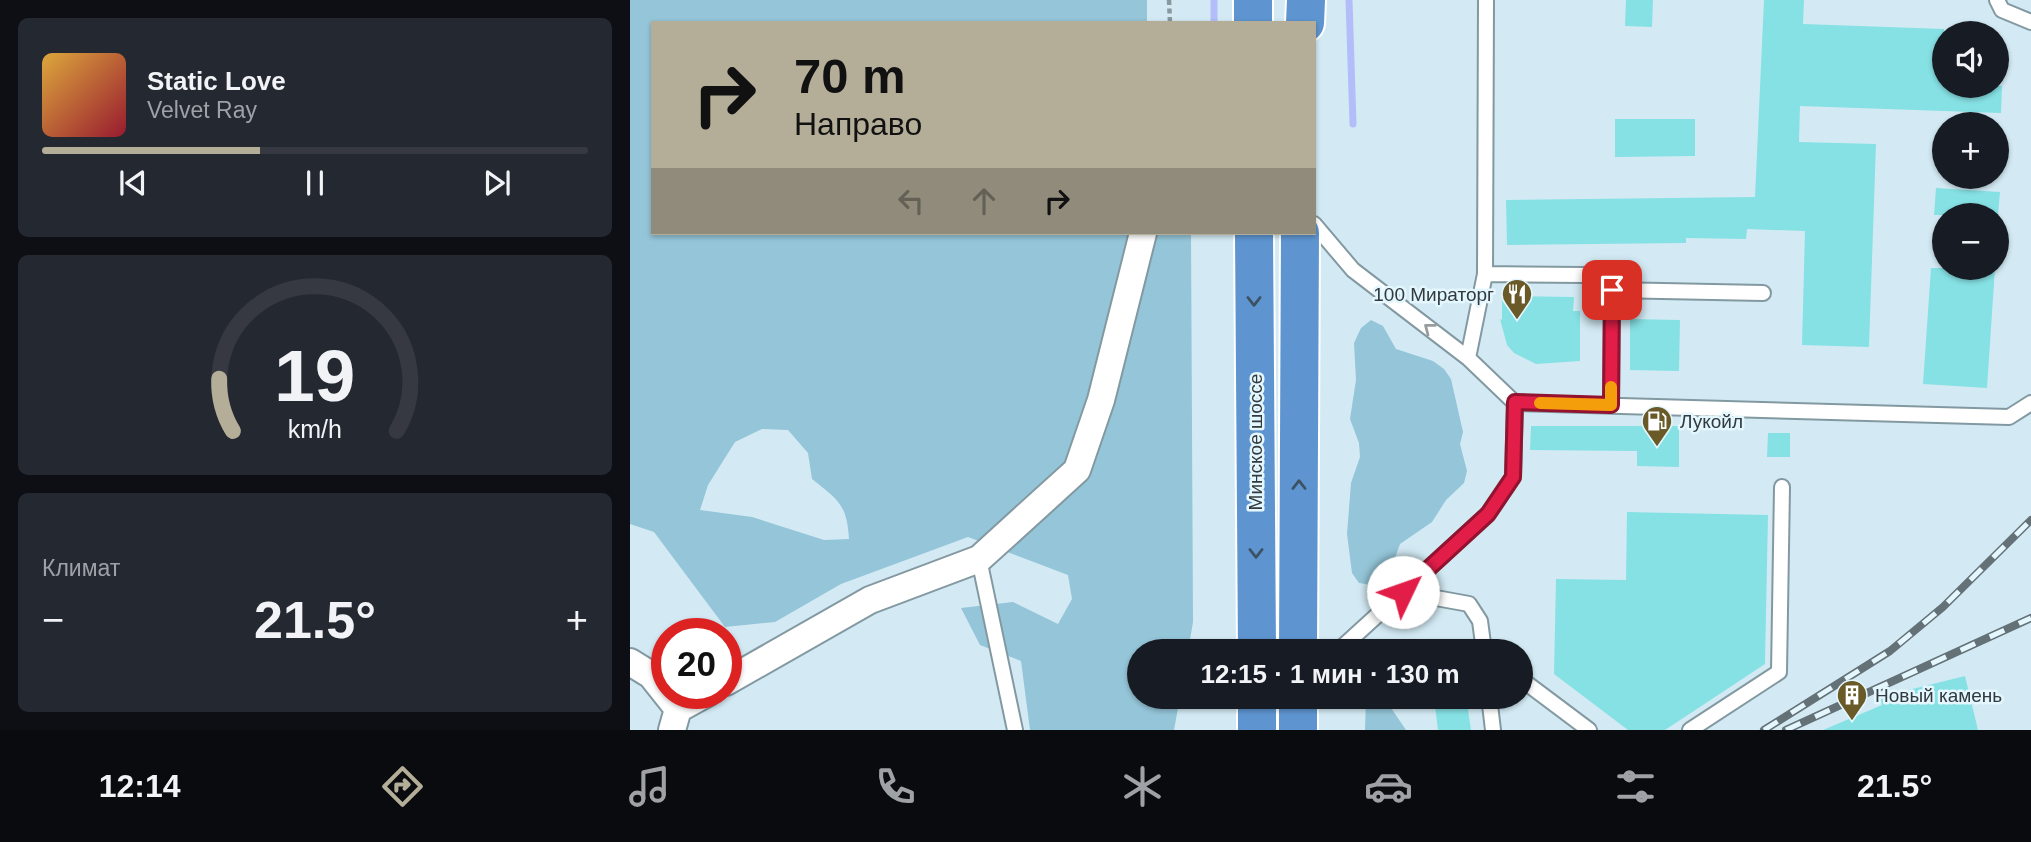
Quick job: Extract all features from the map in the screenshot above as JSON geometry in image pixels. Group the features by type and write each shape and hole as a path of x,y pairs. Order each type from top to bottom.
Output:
{"highway":[{"path":"1253,0 1253,21"},
{"path":"1305,21 1306,0"},
{"name":"Минское шоссе","path":"1254,235 1257,639"},
{"path":"1298,639 1300,235"},
{"path":"1257,709 1257,730"},
{"path":"1299,709 1301,730"}],"street":[{"path":"742,673 870,600 979,559 1077,470 1101,400 1142,235"},
{"path":"630,662 651,675 675,720"}],"lane":[{"path":"1468,358 1485,274 1486,0"},
{"path":"1997,0 2002,10 2031,22"},
{"path":"1316,227 1353,270 1468,358 1515,402 2009,417 2031,403"},
{"path":"1485,274 1584,275 1612,290 1763,293"},
{"path":"1611,405 1612,290"},
{"path":"1351,639 1488,514 1513,477 1515,402"},
{"path":"1690,730 1779,672 1782,487"},
{"path":"979,559 1015,730"},
{"path":"1403,592 1469,604 1480,621 1482,639"},
{"path":"1533,688 1589,730"},
{"path":"1301,730 1308,709"},
{"path":"1491,709 1493,730"}],"path":[{"path":"1169,0 1170,21"}],"shaded area":[{"path":"630,0 1147,0 1147,21 651,21 651,235 1191,235 1193,622 1190,639 1127,639 1127,709 1178,709 1174,730 1030,730 1021,661 980,645 961,608 1013,602 1058,624 1072,599 1068,575 968,537 841,584 775,622 742,625 742,618 718,618 654,532 630,524","holes":["762,429 788,430 808,453 812,479 840,504 846,518 849,539 824,540 752,517 700,510 708,485 735,442"]},
{"path":"1371,320 1383,326 1396,349 1433,361 1444,369 1451,379 1463,432 1460,444 1467,471 1464,483 1446,500 1432,522 1400,544 1382,577 1372,585 1359,583 1352,573 1347,534 1351,483 1360,457 1359,443 1350,419 1356,380 1354,343 1361,328"},
{"path":"1366,709 1392,709 1406,730 1365,730"}],"building":[{"path":"1626,0 1653,0 1652,27 1625,26"},
{"path":"1764,0 1804,0 1803,24 1932,29 1932,98 2002,98 2001,112 1800,106 1799,142 1876,144 1869,347 1802,345 1805,231 1747,229 1746,239 1686,238 1686,243 1507,245 1506,200 1755,197"},
{"path":"1615,119 1695,119 1695,156 1615,157"},
{"path":"1936,189 2000,192 1999,203 1935,203"},
{"path":"1931,268 1932,280 1994,280 1987,388 1923,384"},
{"path":"1502,296 1574,297 1573,311 1580,311 1580,361 1536,364 1514,353 1507,345 1500,319 1502,320"},
{"path":"1630,319 1680,320 1679,371 1630,370"},
{"path":"1531,426 1679,426 1679,467 1637,466 1637,451 1530,450"},
{"path":"1768,433 1790,433 1790,457 1767,457"},
{"path":"1627,512 1768,515 1765,664 1665,730 1628,730 1554,674 1556,579 1626,580"},
{"path":"1965,676 1978,730 1823,730 1882,705 1880,697"},
{"path":"1435,709 1468,709 1471,730 1438,730"}],"waterway":[{"path":"1214,0 1214,21"},
{"path":"1349,0 1353,124"}],"railway":[{"path":"1764,730 1890,651 1943,607 2031,520"},
{"path":"1786,730 2031,618"}],"slow traffic":[{"path":"1540,403 1611,405 1611,387"}],"place":[{"name":"100 Мираторг","path":"1517,321"},
{"name":"Лукойл","path":"1657,448"},
{"name":"Новый камень","path":"1852,722"}],"route":[{"path":"1403,592 1488,514 1513,477 1515,402 1611,405 1612,290"}]}
